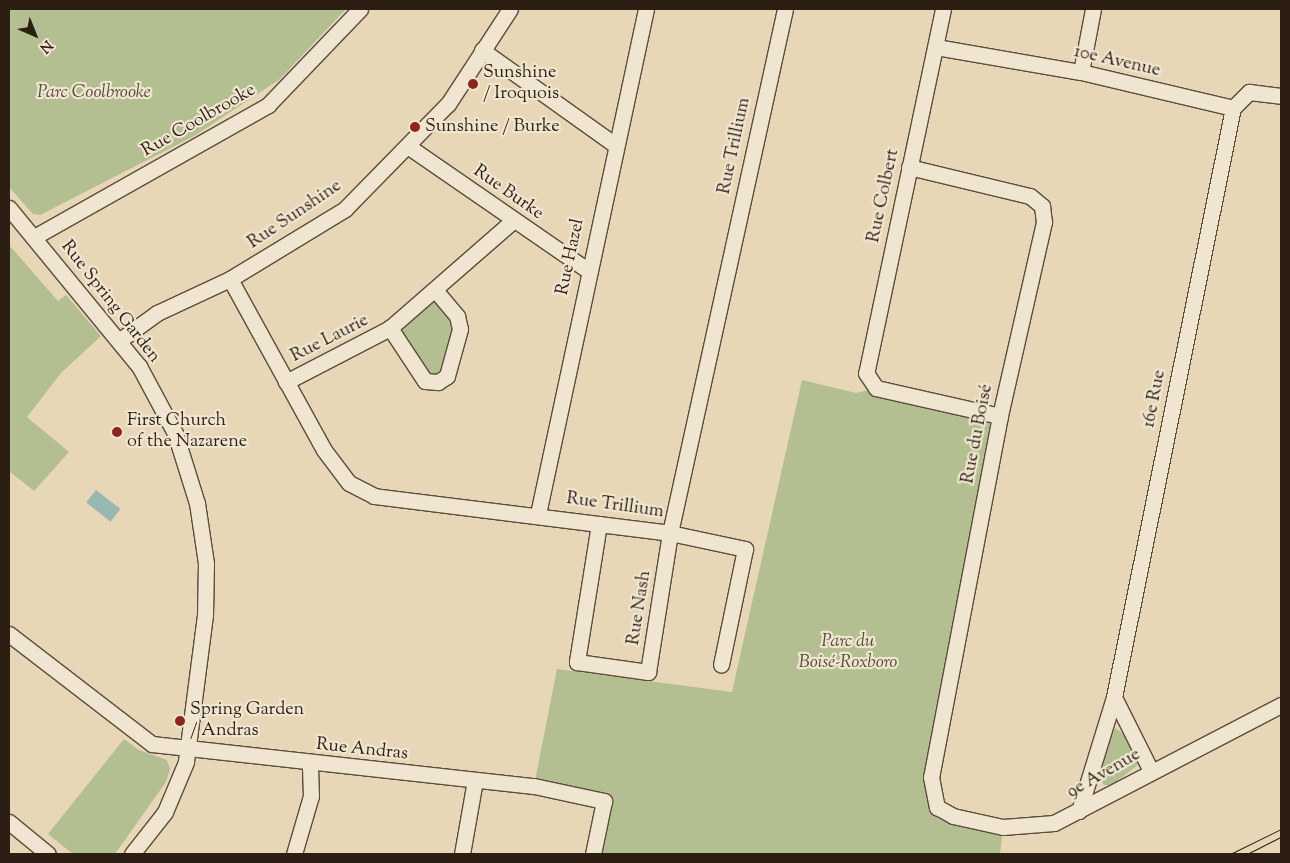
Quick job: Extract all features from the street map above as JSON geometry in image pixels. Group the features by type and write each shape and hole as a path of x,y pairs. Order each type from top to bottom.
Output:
{"street":[{"name":"Rue Coolbrooke","path":"34,237 268,105 360,9"},
{"name":"Rue Sunshine","path":"120,340 183,298 230,279 344,209 409,147 448,104 510,9"},
{"name":"Rue Hazel","path":"538,514 587,270 646,9"},
{"name":"Rue Trillium","path":"230,279 286,382 336,468 349,483 366,492 670,533 785,9"},
{"name":"Rue Colbert","path":"943,9 866,373 876,388 1000,416"},
{"path":"1081,72 1093,9"},
{"name":"10e Avenue","path":"936,47 1081,72 1233,108"},
{"path":"482,50 614,145"},
{"path":"1233,108 1249,92 1281,96"},
{"name":"16e Rue","path":"1079,811 1114,697 1233,108"},
{"name":"Rue Burke","path":"409,147 587,270"},
{"name":"Rue du Boisé","path":"909,167 1030,196 1042,206 1044,222 1000,416 931,777 937,807"},
{"name":"Rue Spring Garden","path":"9,208 120,340 169,419 188,468 200,517 205,615 188,748 173,798 132,854"},
{"name":"Rue Laurie","path":"286,382 390,328 436,291 514,220"},
{"name":"Rue Laurie","path":"390,328 425,382 438,382 447,376 460,329 457,316 436,291"},
{"name":"Rue Nash","path":"599,524 577,662 648,672 670,533"},
{"path":"670,533 746,548 721,665"},
{"name":"Rue Andras","path":"9,634 142,740 310,764 534,786 604,801 593,854"},
{"path":"1114,697 1150,769"},
{"name":"9e Avenue","path":"937,807 953,816 1003,827 1054,823 1079,811 1150,769 1281,705"},
{"path":"294,854 311,796 310,764"},
{"path":"462,854 475,780"},
{"path":"9,822 48,854"}],"green space":[{"name":"Parc Coolbrooke","path":"9,9 346,9 280,79 194,136 40,215 33,214 9,187"},
{"path":"9,245 58,301 66,295 101,336 61,373 27,417 69,452 34,491 9,471"},
{"path":"437,299 454,329 443,369 433,375 426,372 397,330"},
{"name":"Parc du Boisé-Roxboro","path":"802,380 856,393 876,388 1000,416 931,777 937,807 1003,827 1000,854 593,854 604,801 534,786 557,669 732,692"},
{"path":"1115,728 1130,738 1139,764 1112,785 1104,785 1096,774"},
{"path":"124,739 139,750 167,760 170,769 166,782 115,854 73,854 48,834"}],"water":[{"path":"96,490 120,509 111,522 86,503"}],"tram line":[{"path":"1230,854 1281,829"},
{"path":"1247,854 1281,837"}],"place":[{"name":"Sunshine / Iroquois","path":"473,84"},
{"name":"Sunshine / Burke","path":"415,127"},
{"name":"First Church of the Nazarene","path":"117,432"},
{"name":"Spring Garden / Andras","path":"180,721"}]}
